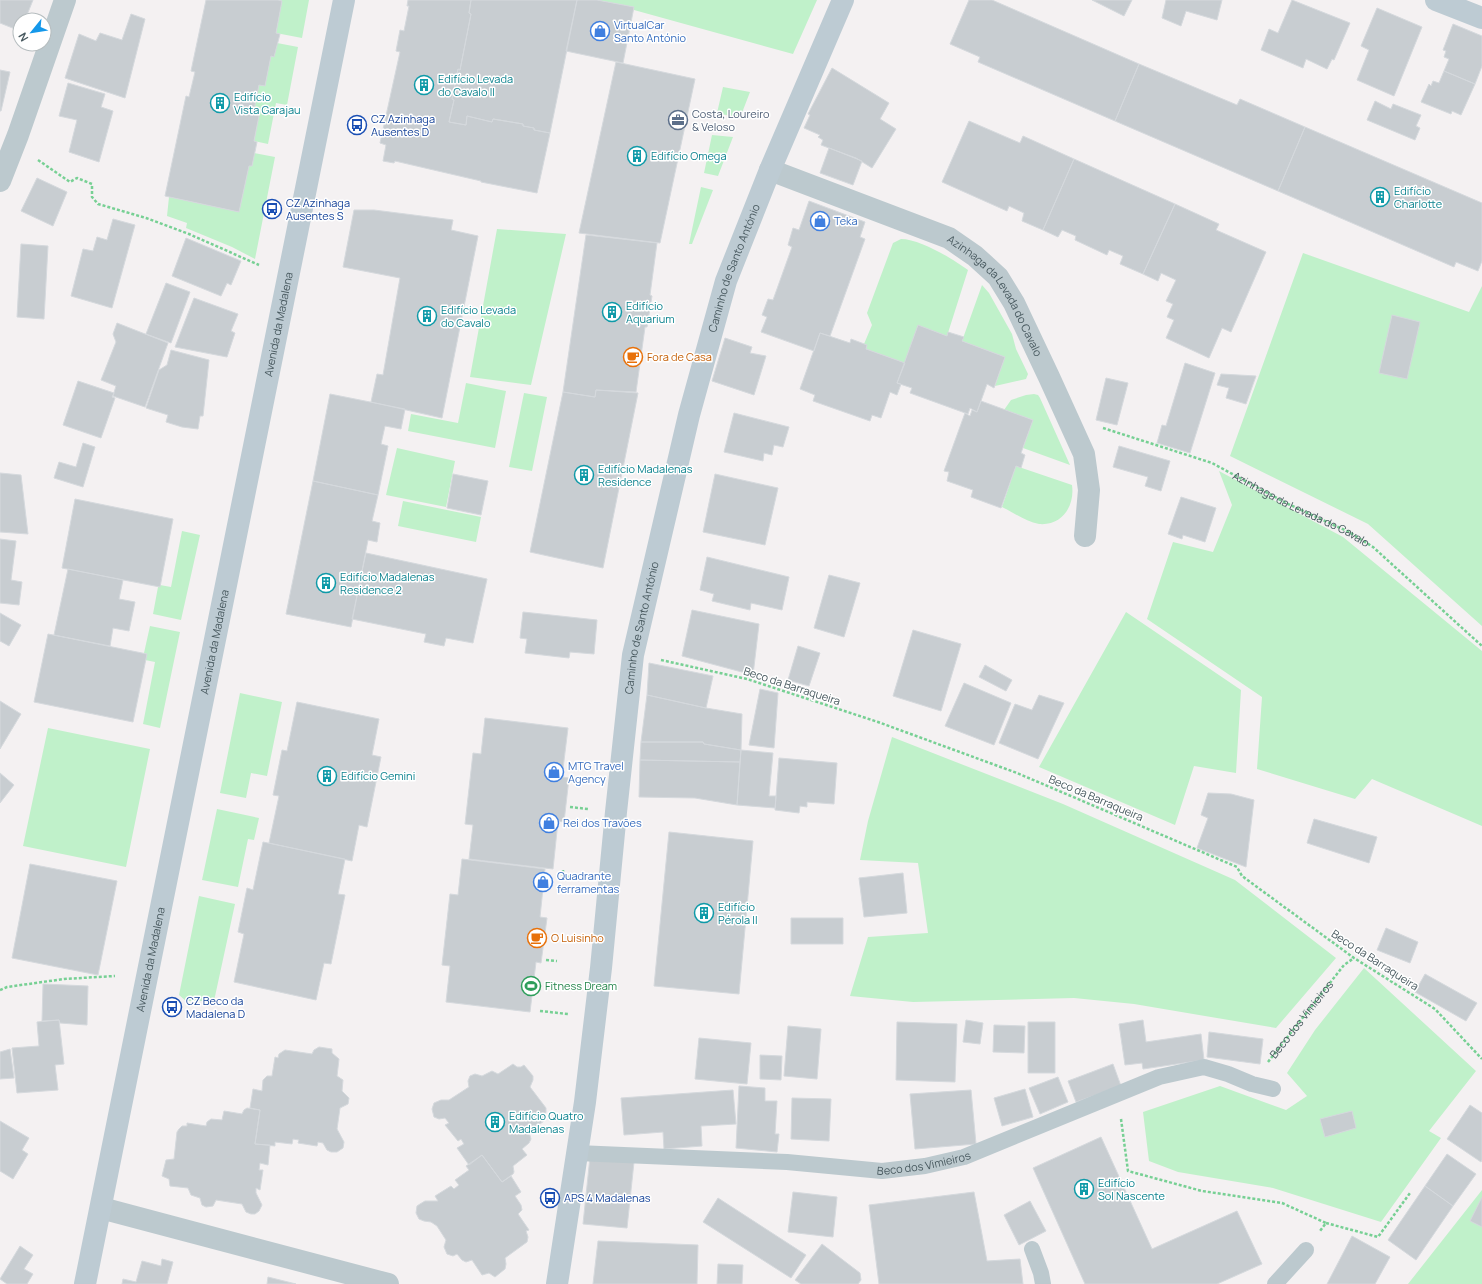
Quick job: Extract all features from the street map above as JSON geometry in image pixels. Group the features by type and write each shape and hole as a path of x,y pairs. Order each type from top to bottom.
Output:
{"street":[{"path":"0,181 15,143 65,0"},
{"name":"Avenida da Madalena","path":"85,1284 344,0"},
{"name":"Caminho de Santo António","path":"556,1284 585,1102 601,968 623,736 633,655 689,415 726,281 770,170 843,0"},
{"path":"1436,0 1482,18"},
{"name":"Azinhaga da Levada do Cavalo","path":"770,170 949,238 975,256 998,277 1014,303 1084,454 1089,490 1085,536"},
{"path":"101,1208 388,1284"}],"lane":[{"name":"Beco dos Vimieiros","path":"577,1153 787,1162 882,1171 925,1166 964,1157 1159,1077 1204,1067 1228,1074 1252,1084 1273,1089"},
{"path":"1032,1249 1041,1273 1043,1284"},
{"path":"1275,1284 1306,1250"}],"path":[{"path":"15,143 70,182 77,178 92,184 92,197 98,204 146,218 189,234 258,265"},
{"name":"Azinhaga da Levada do Cavalo","path":"1096,426 1212,463 1288,504 1349,532 1373,547 1482,646"},
{"name":"Beco da Barraqueira","path":"655,659 748,679 878,722 1017,773 1237,867 1242,876 1354,958 1435,1009 1482,1059"},
{"path":"570,807 593,809"},
{"path":"563,870 563,876 585,878"},
{"name":"Beco dos Vimieiros","path":"1252,1084 1280,1045 1344,965 1354,958"},
{"path":"546,960 557,961"},
{"path":"0,990 7,987 64,979 115,976"},
{"path":"540,1011 571,1014"},
{"path":"1118,1093 1128,1171 1202,1191 1282,1203 1326,1223 1378,1237 1410,1193"},
{"path":"1306,1250 1326,1223"}],"green space":[{"path":"278,0 309,0 302,38 276,33 282,1"},
{"path":"597,0 817,0 793,54 634,10 634,7"},
{"path":"277,43 298,47 287,105 276,103 268,144 254,141 260,111 254,110 259,85 265,86 271,56 274,56"},
{"path":"723,87 750,92 740,118 717,113"},
{"path":"712,135 733,137 718,176 704,173"},
{"path":"254,153 275,157 255,259 232,247 186,228 187,223 167,216 169,197 239,212 249,166 252,166"},
{"path":"701,187 713,190 692,244 689,244"},
{"path":"497,229 566,234 531,385 470,377"},
{"path":"901,239 917,242 927,246 945,255 968,270 947,336 918,326 905,363 866,349 867,345 864,344 872,325 867,313 893,243"},
{"path":"1303,253 1469,312 1482,286 1482,626 1368,524 1230,456"},
{"path":"982,285 989,293 1012,334 1016,349 1028,374 1026,379 995,386 1005,357 962,341"},
{"path":"466,383 506,391 495,448 408,431 411,414 458,423"},
{"path":"524,393 547,397 532,471 509,467"},
{"path":"1034,394 1038,395 1040,398 1070,465 1023,448 1033,420 1004,410 1011,400"},
{"path":"397,448 455,461 446,507 386,495"},
{"path":"1016,466 1072,485 1069,507 1060,518 1047,524 1039,524 1024,519 1002,507"},
{"path":"1219,471 1343,537 1482,651 1482,826 1372,779 1355,799 1257,769 1262,697 1147,619 1173,542 1213,552 1232,505"},
{"path":"403,501 481,517 476,542 398,526"},
{"path":"182,531 200,535 181,620 153,614 158,587 160,587 160,585 171,587"},
{"path":"1126,612 1241,690 1236,773 1194,766 1175,825 1039,767"},
{"path":"150,626 180,632 160,728 143,724 155,662 145,660 147,654 144,653"},
{"path":"240,693 282,702 267,776 251,773 246,798 220,793"},
{"path":"48,728 150,749 126,867 23,846"},
{"path":"892,737 1063,804 1235,880 1336,958 1276,1028 1134,1004 1074,998 913,1002 850,996 868,937 928,933 918,863 860,860 868,821"},
{"path":"217,809 259,818 254,840 248,839 238,887 202,880"},
{"path":"199,896 235,904 214,1001 186,1001 179,995"},
{"path":"1364,968 1476,1071 1429,1131 1441,1138 1381,1222 1273,1188 1178,1172 1149,1161 1143,1112 1220,1086 1286,1110 1307,1096 1287,1073 1315,1030"},
{"path":"1482,1190 1482,1284 1408,1284"}],"building":[{"path":"0,0 33,0 28,12 12,12 12,28 0,23"},
{"name":"Edifício Vista Garajau","path":"206,0 282,1 276,33 280,34 274,57 271,56 265,86 259,85 254,110 260,111 254,141 257,142 252,166 249,166 239,212 165,196 186,96 189,97 195,72 191,71"},
{"name":"Edifício Levada do Cavalo II","path":"408,0 471,0 469,13 471,14 460,70 458,69 452,99 454,100 449,122 466,125 467,116 492,122 493,119 523,124 523,126 534,128 534,130 550,133 537,193 481,182 395,161 394,163 383,161 386,145 380,143 400,52 396,51 400,30 404,31 409,6 407,6"},
{"path":"471,0 577,0 550,133 534,130 534,128 523,126 523,124 493,119 492,122 467,116 466,125 449,122 454,100 452,99 458,69 460,70 471,14 469,13"},
{"name":"VirtualCar Santo António","path":"577,0 597,0 634,7 623,63 566,51"},
{"path":"969,0 992,0 1139,64 1115,121 978,62 980,57 950,44"},
{"path":"1092,0 1132,0 1124,16"},
{"path":"1166,0 1222,0 1217,20 1186,11 1181,26 1162,18"},
{"path":"1292,0 1350,23 1334,60 1332,59 1327,69 1306,59 1303,68 1261,50 1269,29 1278,33"},
{"path":"1377,8 1422,27 1394,96 1357,80 1369,50 1361,46"},
{"path":"131,14 145,19 125,98 65,78 79,34 96,41 100,33 122,40"},
{"path":"1453,24 1482,36 1482,66 1475,84 1444,71 1449,59 1444,57 1446,51 1443,50"},
{"name":"Edifício Omega","path":"616,62 695,79 660,243 579,233"},
{"path":"1139,64 1237,105 1240,99 1305,127 1278,191 1115,121"},
{"path":"832,68 889,103 880,119 896,129 872,168 856,158 821,145 823,140 818,137 820,135 804,128 810,115 808,114"},
{"path":"0,70 10,72 1,111 0,111"},
{"path":"1444,71 1475,84 1461,115 1452,111 1451,114 1421,102 1429,84 1431,86 1433,81 1439,83"},
{"path":"68,83 105,94 101,107 113,111 99,162 69,152 77,120 59,116"},
{"path":"1375,101 1391,109 1393,104 1421,115 1416,126 1420,128 1415,140 1367,120"},
{"path":"969,121 1020,143 1023,136 1074,159 1043,230 1022,221 1024,213 1009,206 1007,211 942,182"},
{"name":"Edifício Charlotte","path":"1305,127 1482,203 1482,261 1478,271 1456,262 1454,267 1278,191"},
{"path":"829,148 862,161 853,185 820,173"},
{"path":"1074,159 1175,204 1143,274 1120,264 1123,256 1109,250 1107,255 1075,240 1076,236 1062,230 1058,237 1043,230"},
{"path":"37,178 67,192 53,226 21,211"},
{"path":"809,201 865,222 860,237 865,239 830,336 820,333 814,351 761,332 767,317 762,315 768,299 773,300 792,247 788,245 793,228 799,230"},
{"path":"1175,204 1219,224 1216,230 1266,252 1231,332 1222,328 1209,358 1166,338 1174,320 1167,317 1173,304 1166,301 1176,280 1161,273 1158,281 1143,274"},
{"name":"Edifício Levada do Cavalo","path":"354,210 374,210 453,220 451,230 478,236 442,418 371,402 377,374 383,375 400,278 343,267"},
{"path":"113,219 135,225 112,308 71,296 83,249 93,251 97,237 107,240"},
{"name":"Edifício Aquarium","path":"586,235 657,243 650,295 652,296 647,327 645,327 636,392 596,390 595,397 563,392"},
{"path":"186,238 241,261 231,285 227,283 221,296 172,276"},
{"path":"21,244 48,246 44,319 17,317"},
{"path":"166,283 190,292 171,343 146,334"},
{"path":"194,298 238,314 231,331 235,333 227,357 175,347"},
{"path":"1392,315 1420,322 1407,379 1379,373"},
{"path":"117,323 168,343 145,407 113,396 116,386 101,380 116,342 113,334"},
{"path":"918,325 947,336 948,332 964,337 962,341 1005,357 994,388 987,384 977,412 970,408 968,414 910,393 912,388 897,383"},
{"path":"820,333 850,343 851,339 867,345 866,349 905,363 897,383 901,384 897,395 890,392 881,418 872,415 870,421 813,401 815,395 800,389"},
{"path":"725,338 752,347 750,353 766,356 754,395 712,381"},
{"path":"171,350 209,360 203,416 200,416 198,429 182,427 166,422 168,415 146,408 159,370 167,365"},
{"path":"1185,363 1215,373 1190,453 1157,443 1162,425 1166,426"},
{"path":"1221,374 1256,376 1246,404 1226,398 1229,388 1217,385"},
{"path":"1106,378 1128,383 1117,425 1096,420"},
{"path":"78,381 114,393 112,397 115,398 101,438 63,425"},
{"name":"Edifício Madalenas Residence","path":"596,390 638,393 603,568 530,552 563,392 595,397"},
{"path":"330,394 405,409 401,429 385,426 381,444 388,446 378,495 313,481"},
{"path":"981,401 1033,420 1021,453 1025,455 1021,468 1016,466 1001,508 971,497 973,490 947,481 949,472 944,471 965,413 970,416 972,410 977,412"},
{"path":"734,413 789,427 783,447 774,445 772,455 764,453 763,461 724,452"},
{"path":"83,443 95,447 83,487 54,478 59,462 76,467"},
{"path":"1119,446 1170,461 1161,491 1145,486 1148,477 1113,467"},
{"path":"0,473 21,475 28,534 0,532"},
{"path":"453,474 488,481 481,515 447,508"},
{"path":"715,474 778,488 765,545 703,532"},
{"name":"Edifício Madalenas Residence 2","path":"313,481 378,495 372,521 380,523 377,542 368,540 351,627 286,614"},
{"path":"1181,497 1216,508 1205,542 1183,535 1182,539 1168,534"},
{"path":"75,499 173,519 160,587 62,568"},
{"path":"0,539 16,541 11,580 22,582 19,605 0,603"},
{"name":"Edifício Madalenas Residence 2","path":"366,553 487,579 473,643 446,638 444,646 424,642 426,634 352,619"},
{"path":"707,557 789,577 782,610 751,603 750,610 712,601 714,594 700,590"},
{"path":"68,569 123,580 119,599 135,602 129,631 113,628 110,646 54,635"},
{"path":"829,575 860,583 844,637 814,628"},
{"path":"692,610 759,624 753,675 682,656"},
{"path":"523,612 597,620 594,654 570,652 569,658 525,653 527,639 520,638"},
{"path":"0,613 21,625 9,646 0,641"},
{"path":"913,630 961,644 941,711 893,696"},
{"path":"48,634 147,654 133,722 34,702"},
{"path":"798,646 820,653 809,686 788,680"},
{"path":"649,663 713,676 706,708 647,695"},
{"path":"985,665 1012,680 1006,691 979,677"},
{"path":"964,683 1011,703 994,745 945,726"},
{"path":"760,689 778,693 774,748 749,745"},
{"path":"647,695 742,714 741,750 704,744 703,742 641,742"},
{"path":"1039,695 1064,703 1038,759 999,743 1015,704 1032,710"},
{"path":"0,701 21,714 0,749"},
{"name":"Edifício Gemini","path":"297,702 379,719 372,755 381,757 367,827 359,825 352,861 269,843 279,796 273,795 282,750 287,751"},
{"path":"485,718 568,728 562,777 569,778 564,822 558,821 553,869 469,859 473,825 465,824 473,753 481,754"},
{"path":"641,742 703,742 704,744 741,750 740,762 640,760"},
{"path":"741,750 773,753 769,796 776,796 775,808 737,805"},
{"path":"779,758 837,763 834,804 807,802 807,807 800,806 799,813 775,810"},
{"path":"640,760 740,762 737,805 695,798 639,797"},
{"path":"0,773 14,785 0,803"},
{"path":"1208,793 1231,794 1254,800 1246,867 1197,848 1208,818 1201,815"},
{"path":"1314,819 1377,837 1369,863 1307,843"},
{"name":"Edifício Pérola II","path":"669,832 753,841 739,994 654,986"},
{"path":"263,842 345,859 338,894 345,895 331,964 324,963 316,1000 234,982 244,934 238,932 247,888 253,890"},
{"path":"462,859 545,869 540,917 547,918 541,963 536,962 530,1012 446,1002 450,966 442,965 450,894 458,895"},
{"path":"30,864 117,881 98,975 12,958"},
{"path":"903,873 907,913 864,917 859,878"},
{"path":"791,918 843,918 843,944 791,944"},
{"path":"1386,928 1418,942 1410,963 1377,950"},
{"path":"1425,974 1477,1003 1466,1021 1415,992"},
{"path":"43,984 88,986 87,1025 60,1023 59,1020 42,1021"},
{"path":"59,1020 64,1064 55,1065 58,1090 17,1093 12,1048 39,1046 37,1022"},
{"path":"966,1020 983,1023 980,1044 963,1042"},
{"path":"1143,1020 1146,1042 1201,1034 1204,1060 1143,1069 1142,1063 1125,1065 1119,1024"},
{"path":"897,1022 957,1024 955,1082 896,1080"},
{"path":"1028,1022 1055,1022 1055,1073 1028,1073"},
{"path":"994,1025 1025,1026 1024,1053 993,1052"},
{"path":"788,1026 821,1029 817,1079 784,1076"},
{"path":"1209,1032 1263,1039 1260,1064 1207,1057"},
{"path":"699,1038 751,1043 747,1084 695,1079"},
{"path":"319,1047 332,1049 332,1053 339,1059 337,1076 343,1080 342,1091 349,1098 348,1104 340,1108 337,1129 344,1142 343,1148 337,1152 331,1152 327,1150 323,1143 318,1142 317,1146 298,1143 299,1140 293,1139 292,1144 275,1142 275,1146 255,1144 260,1110 250,1108 253,1089 262,1091 263,1080 267,1076 272,1076 275,1057 278,1058 279,1054 285,1050 312,1054 314,1050"},
{"path":"10,1049 14,1078 0,1079 0,1052"},
{"path":"760,1055 782,1056 781,1080 760,1079"},
{"name":"Edifício Quatro Madalenas","path":"513,1064 517,1067 524,1065 533,1076 530,1087 546,1108 546,1112 543,1119 544,1121 529,1132 531,1139 522,1149 527,1155 513,1166 513,1174 502,1182 482,1155 469,1165 457,1148 464,1144 461,1139 458,1141 445,1125 449,1123 445,1118 439,1119 434,1117 432,1109 434,1103 441,1100 449,1100 469,1087 468,1081 470,1076 475,1074 482,1076 492,1071 498,1074"},
{"path":"1113,1064 1121,1086 1076,1102 1068,1081"},
{"path":"1058,1077 1068,1102 1040,1114 1029,1088"},
{"path":"739,1086 765,1088 765,1101 777,1101 775,1134 779,1134 777,1152 736,1148"},
{"path":"1025,1089 1033,1117 1002,1126 994,1098"},
{"path":"733,1090 736,1124 701,1126 702,1146 664,1149 663,1132 624,1135 621,1098"},
{"path":"971,1090 976,1144 915,1149 910,1094"},
{"path":"792,1098 831,1099 829,1141 791,1139"},
{"path":"1470,1105 1482,1113 1481,1162 1447,1139"},
{"path":"247,1108 260,1110 255,1144 270,1145 268,1165 260,1163 259,1170 263,1170 260,1190 256,1188 256,1193 262,1205 259,1211 255,1214 251,1214 246,1212 242,1204 216,1200 213,1206 206,1207 202,1205 200,1198 191,1195 188,1188 170,1186 169,1179 162,1176 166,1160 174,1159 177,1132 179,1129 182,1126 187,1126 187,1123 206,1126 207,1122 211,1119 222,1120 224,1111 242,1114"},
{"path":"1352,1111 1356,1128 1325,1137 1320,1119"},
{"path":"0,1121 29,1138 22,1150 28,1154 13,1179 0,1171"},
{"name":"Edifício Sol Nascente","path":"1101,1137 1152,1249 1237,1211 1262,1264 1217,1284 1085,1284 1033,1168"},
{"path":"1447,1154 1476,1174 1453,1206 1425,1186"},
{"path":"482,1155 502,1182 511,1176 521,1192 515,1196 521,1205 522,1210 518,1214 529,1230 526,1231 528,1237 527,1242 505,1258 505,1269 495,1277 489,1273 482,1275 472,1260 466,1262 457,1254 453,1256 447,1254 444,1247 446,1240 437,1226 431,1222 419,1219 416,1213 417,1206 420,1204 425,1201 438,1201 435,1196 451,1186 454,1189 459,1185 455,1180 469,1170 466,1166"},
{"path":"590,1157 634,1162 627,1228 583,1224"},
{"path":"1425,1186 1453,1206 1416,1260 1388,1240"},
{"path":"793,1192 837,1197 833,1237 788,1232"},
{"path":"974,1192 987,1261 1020,1259 1023,1284 879,1284 869,1205"},
{"path":"1482,1197 1482,1227 1470,1221"},
{"path":"718,1198 806,1255 791,1278 703,1222"},
{"path":"1030,1201 1046,1231 1019,1245 1004,1215"},
{"path":"1352,1236 1390,1257 1375,1284 1327,1284"},
{"path":"598,1241 698,1245 697,1284 593,1284"},
{"path":"822,1244 860,1273 861,1280 858,1284 801,1284 795,1280"},
{"path":"20,1246 33,1255 24,1269 33,1274 27,1284 7,1284 0,1279"},
{"path":"162,1259 173,1262 167,1284 122,1284 123,1279 136,1282 142,1261 161,1266"},
{"path":"718,1264 743,1265 742,1284 717,1284"},
{"path":"268,1277 296,1284 267,1284"}],"place":[{"name":"VirtualCar Santo António","path":"600,31"},
{"name":"Edifício Levada do Cavalo II","path":"424,85"},
{"name":"Edifício Vista Garajau","path":"220,103"},
{"name":"Costa, Loureiro & Veloso","path":"678,120"},
{"name":"CZ Azinhaga Ausentes D","path":"357,125"},
{"name":"Edifício Omega","path":"637,156"},
{"name":"Edifício Charlotte","path":"1380,197"},
{"name":"CZ Azinhaga Ausentes S","path":"272,209"},
{"name":"Teka","path":"820,221"},
{"name":"Edifício Aquarium","path":"612,312"},
{"name":"Edifício Levada do Cavalo","path":"427,316"},
{"name":"Fora de Casa","path":"633,357"},
{"name":"Edifício Madalenas Residence","path":"584,475"},
{"name":"Edifício Madalenas Residence 2","path":"326,583"},
{"name":"MTG Travel Agency","path":"554,772"},
{"name":"Edifício Gemini","path":"327,776"},
{"name":"Rei dos Travões","path":"549,823"},
{"name":"Quadrante ferramentas","path":"543,882"},
{"name":"Edifício Pérola II","path":"704,913"},
{"name":"O Luisinho","path":"537,938"},
{"name":"Fitness Dream","path":"531,986"},
{"name":"CZ Beco da Madalena D","path":"172,1007"},
{"name":"Edifício Quatro Madalenas","path":"495,1122"},
{"name":"Edifício Sol Nascente","path":"1084,1189"},
{"name":"APS 4 Madalenas","path":"550,1198"}]}
